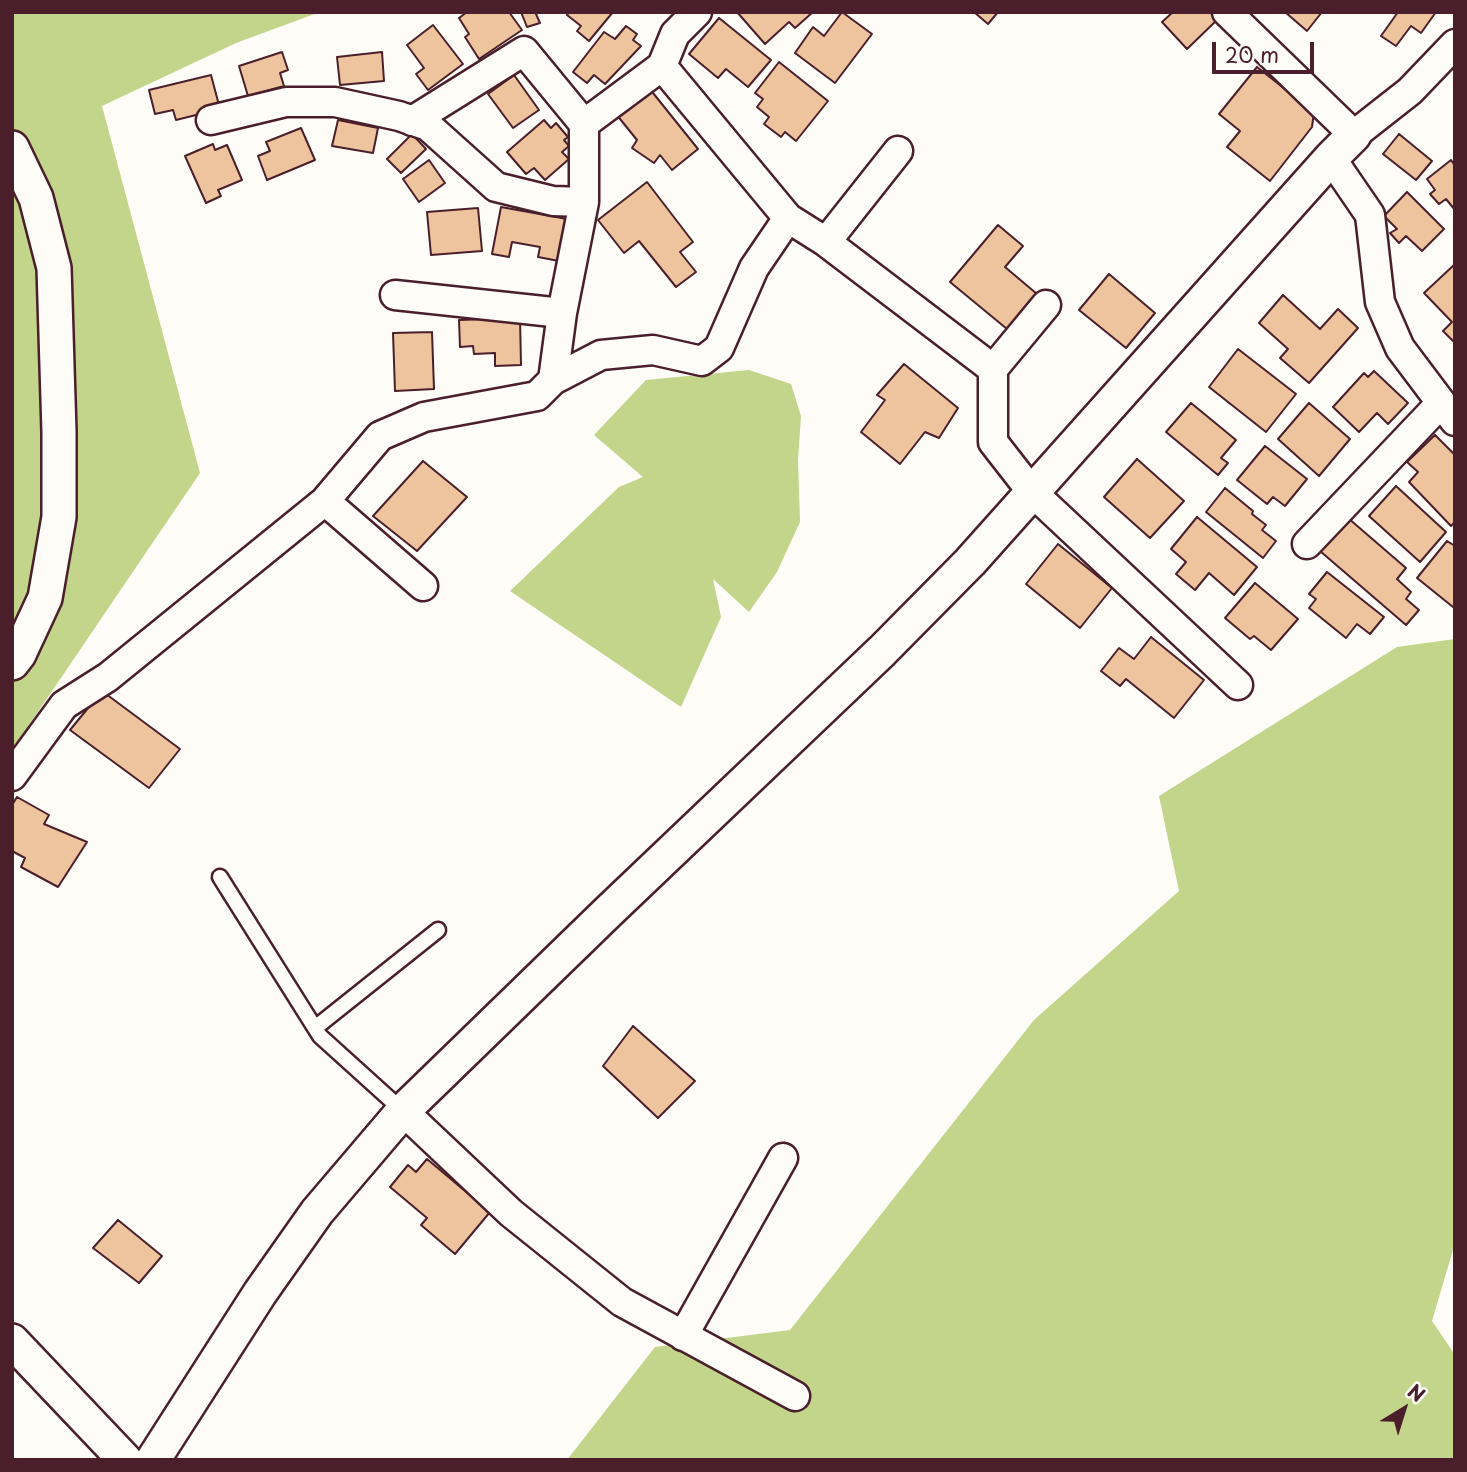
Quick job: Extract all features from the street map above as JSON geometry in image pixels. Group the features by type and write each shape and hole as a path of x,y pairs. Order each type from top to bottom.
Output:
{"street":[{"path":"584,124 662,66 675,34 696,12"},
{"path":"1227,12 1342,147 1370,215 1380,302 1400,348 1448,412 1307,544"},
{"path":"153,1460 260,1293 310,1222 403,1111 628,892 882,651 970,562 1342,147 1410,91 1455,44"},
{"path":"412,121 524,51 584,124 584,202 562,313 553,380"},
{"path":"662,66 788,218 826,242 993,369"},
{"path":"211,120 286,102 335,102 428,126 496,187 553,201 584,202"},
{"path":"12,148 36,198 54,268 59,432 59,517 45,598 19,654 12,663"},
{"path":"826,242 898,151"},
{"path":"12,776 64,705 108,677 325,501 380,436 424,417 537,396 553,380 601,355 653,349 702,361 719,348 754,268 788,218"},
{"path":"396,295 562,313"},
{"path":"1046,305 993,369 993,442 1032,492 1238,685"},
{"path":"325,501 423,586"},
{"path":"403,1111 521,1222 622,1302 795,1396"},
{"path":"683,1336 783,1158"},
{"path":"12,1341 125,1460"}],"lane":[{"path":"220,877 320,1036 403,1111"},
{"path":"315,1028 438,930"}],"green space":[{"path":"12,12 320,12 236,43 102,106 200,473 12,750"},
{"path":"749,370 791,384 801,416 798,460 800,522 777,572 749,612 713,579 721,617 681,707 510,591 619,487 643,477 594,435 646,380"},
{"path":"1455,639 1455,1243 1432,1321 1455,1355 1455,1460 567,1460 655,1347 790,1330 1034,1020 1179,891 1159,796 1397,647"}],"building":[{"path":"467,12 509,12 522,30 479,59 465,37 469,34 459,18"},
{"path":"521,12 541,12 536,14 540,23 527,27"},
{"path":"569,12 613,12 589,41 577,31 581,26 567,15"},
{"path":"737,12 813,12 795,28 789,22 765,44"},
{"path":"842,12 872,34 835,83 795,53 813,27 824,36"},
{"path":"974,12 998,12 988,24"},
{"path":"1173,12 1212,12 1218,19 1187,49 1162,22"},
{"path":"1285,12 1322,12 1307,31"},
{"path":"1398,12 1436,12 1421,33 1411,26 1396,46 1381,36"},
{"path":"719,18 771,60 748,87 726,69 718,78 689,54"},
{"path":"433,25 463,64 428,90 416,74 424,68 407,45"},
{"path":"626,26 637,34 633,40 641,46 605,84 594,75 587,83 573,72 604,32 615,39"},
{"path":"282,52 288,70 280,73 284,86 248,96 239,66"},
{"path":"382,52 384,81 340,85 337,57"},
{"path":"779,62 828,101 796,141 785,132 781,137 764,124 769,117 757,107 763,99 755,93"},
{"path":"1257,67 1314,112 1312,127 1270,181 1227,147 1240,131 1219,114"},
{"path":"211,75 220,109 176,120 173,110 155,114 149,90"},
{"path":"514,75 539,110 513,128 488,94"},
{"path":"649,88 698,149 672,170 660,155 654,163 632,148 637,140 616,114"},
{"path":"338,120 378,128 373,153 332,146"},
{"path":"544,120 551,128 556,123 568,137 564,140 569,146 562,152 569,159 545,180 534,168 526,174 507,152"},
{"path":"301,128 315,160 267,180 258,156 270,151 266,142"},
{"path":"412,134 426,149 401,173 387,159"},
{"path":"1399,134 1432,161 1416,180 1383,154"},
{"path":"213,144 215,150 227,145 242,180 218,190 221,196 206,203 185,156"},
{"path":"429,160 445,183 419,202 403,179"},
{"path":"1451,160 1455,166 1455,210 1446,199 1439,204 1430,194 1435,190 1427,179"},
{"path":"647,182 693,242 680,252 696,272 676,287 639,241 624,253 598,220"},
{"path":"1407,192 1444,229 1422,251 1406,236 1399,243 1390,233 1397,229 1384,216"},
{"path":"501,207 567,219 559,261 538,257 540,247 512,242 509,257 492,254"},
{"path":"478,208 482,251 431,255 427,212"},
{"path":"998,225 1023,246 1005,267 1037,294 1007,329 950,282"},
{"path":"1455,264 1453,341 1443,331 1452,322 1424,293"},
{"path":"1109,274 1155,313 1126,348 1079,310"},
{"path":"1283,295 1320,329 1338,309 1358,328 1309,383 1280,358 1288,349 1259,323"},
{"path":"520,318 521,365 495,366 495,353 474,354 473,346 460,347 459,320"},
{"path":"432,332 434,389 395,391 393,333"},
{"path":"1238,349 1296,394 1266,432 1209,387"},
{"path":"904,364 958,408 939,438 925,432 900,464 861,432 885,400 877,395"},
{"path":"1374,371 1408,403 1388,424 1377,413 1359,432 1333,407 1364,373 1368,377"},
{"path":"1191,403 1236,440 1221,458 1228,463 1218,475 1166,432"},
{"path":"1309,403 1350,439 1319,476 1278,439"},
{"path":"1435,435 1455,455 1455,522 1451,526 1409,482 1418,472 1407,462"},
{"path":"1265,446 1307,479 1285,506 1273,497 1267,504 1237,480"},
{"path":"1137,459 1184,501 1150,538 1104,497"},
{"path":"423,461 467,497 417,551 373,516"},
{"path":"1396,486 1446,532 1420,562 1369,516"},
{"path":"1225,488 1253,511 1252,514 1266,525 1262,530 1276,541 1263,558 1206,512"},
{"path":"1197,517 1257,567 1234,595 1209,573 1195,590 1176,574 1186,562 1171,549"},
{"path":"1348,518 1406,568 1397,579 1411,592 1406,599 1419,610 1406,625 1320,551"},
{"path":"1447,541 1455,546 1453,607 1417,578"},
{"path":"1058,544 1112,588 1080,628 1026,584"},
{"path":"1327,572 1384,617 1370,634 1357,624 1346,638 1309,608 1316,599 1309,594"},
{"path":"1255,583 1298,619 1271,650 1254,636 1250,639 1225,618"},
{"path":"1151,637 1204,680 1174,718 1126,679 1120,686 1101,671 1119,648 1134,659"},
{"path":"102,691 180,749 149,788 70,730"},
{"path":"17,797 49,815 44,824 87,842 58,887 21,867 25,858 12,851 12,805"},
{"path":"633,1026 695,1081 658,1118 603,1066"},
{"path":"427,1159 490,1212 455,1254 421,1225 427,1218 390,1187 408,1165 416,1172"},
{"path":"118,1220 162,1256 139,1283 93,1248"}]}
